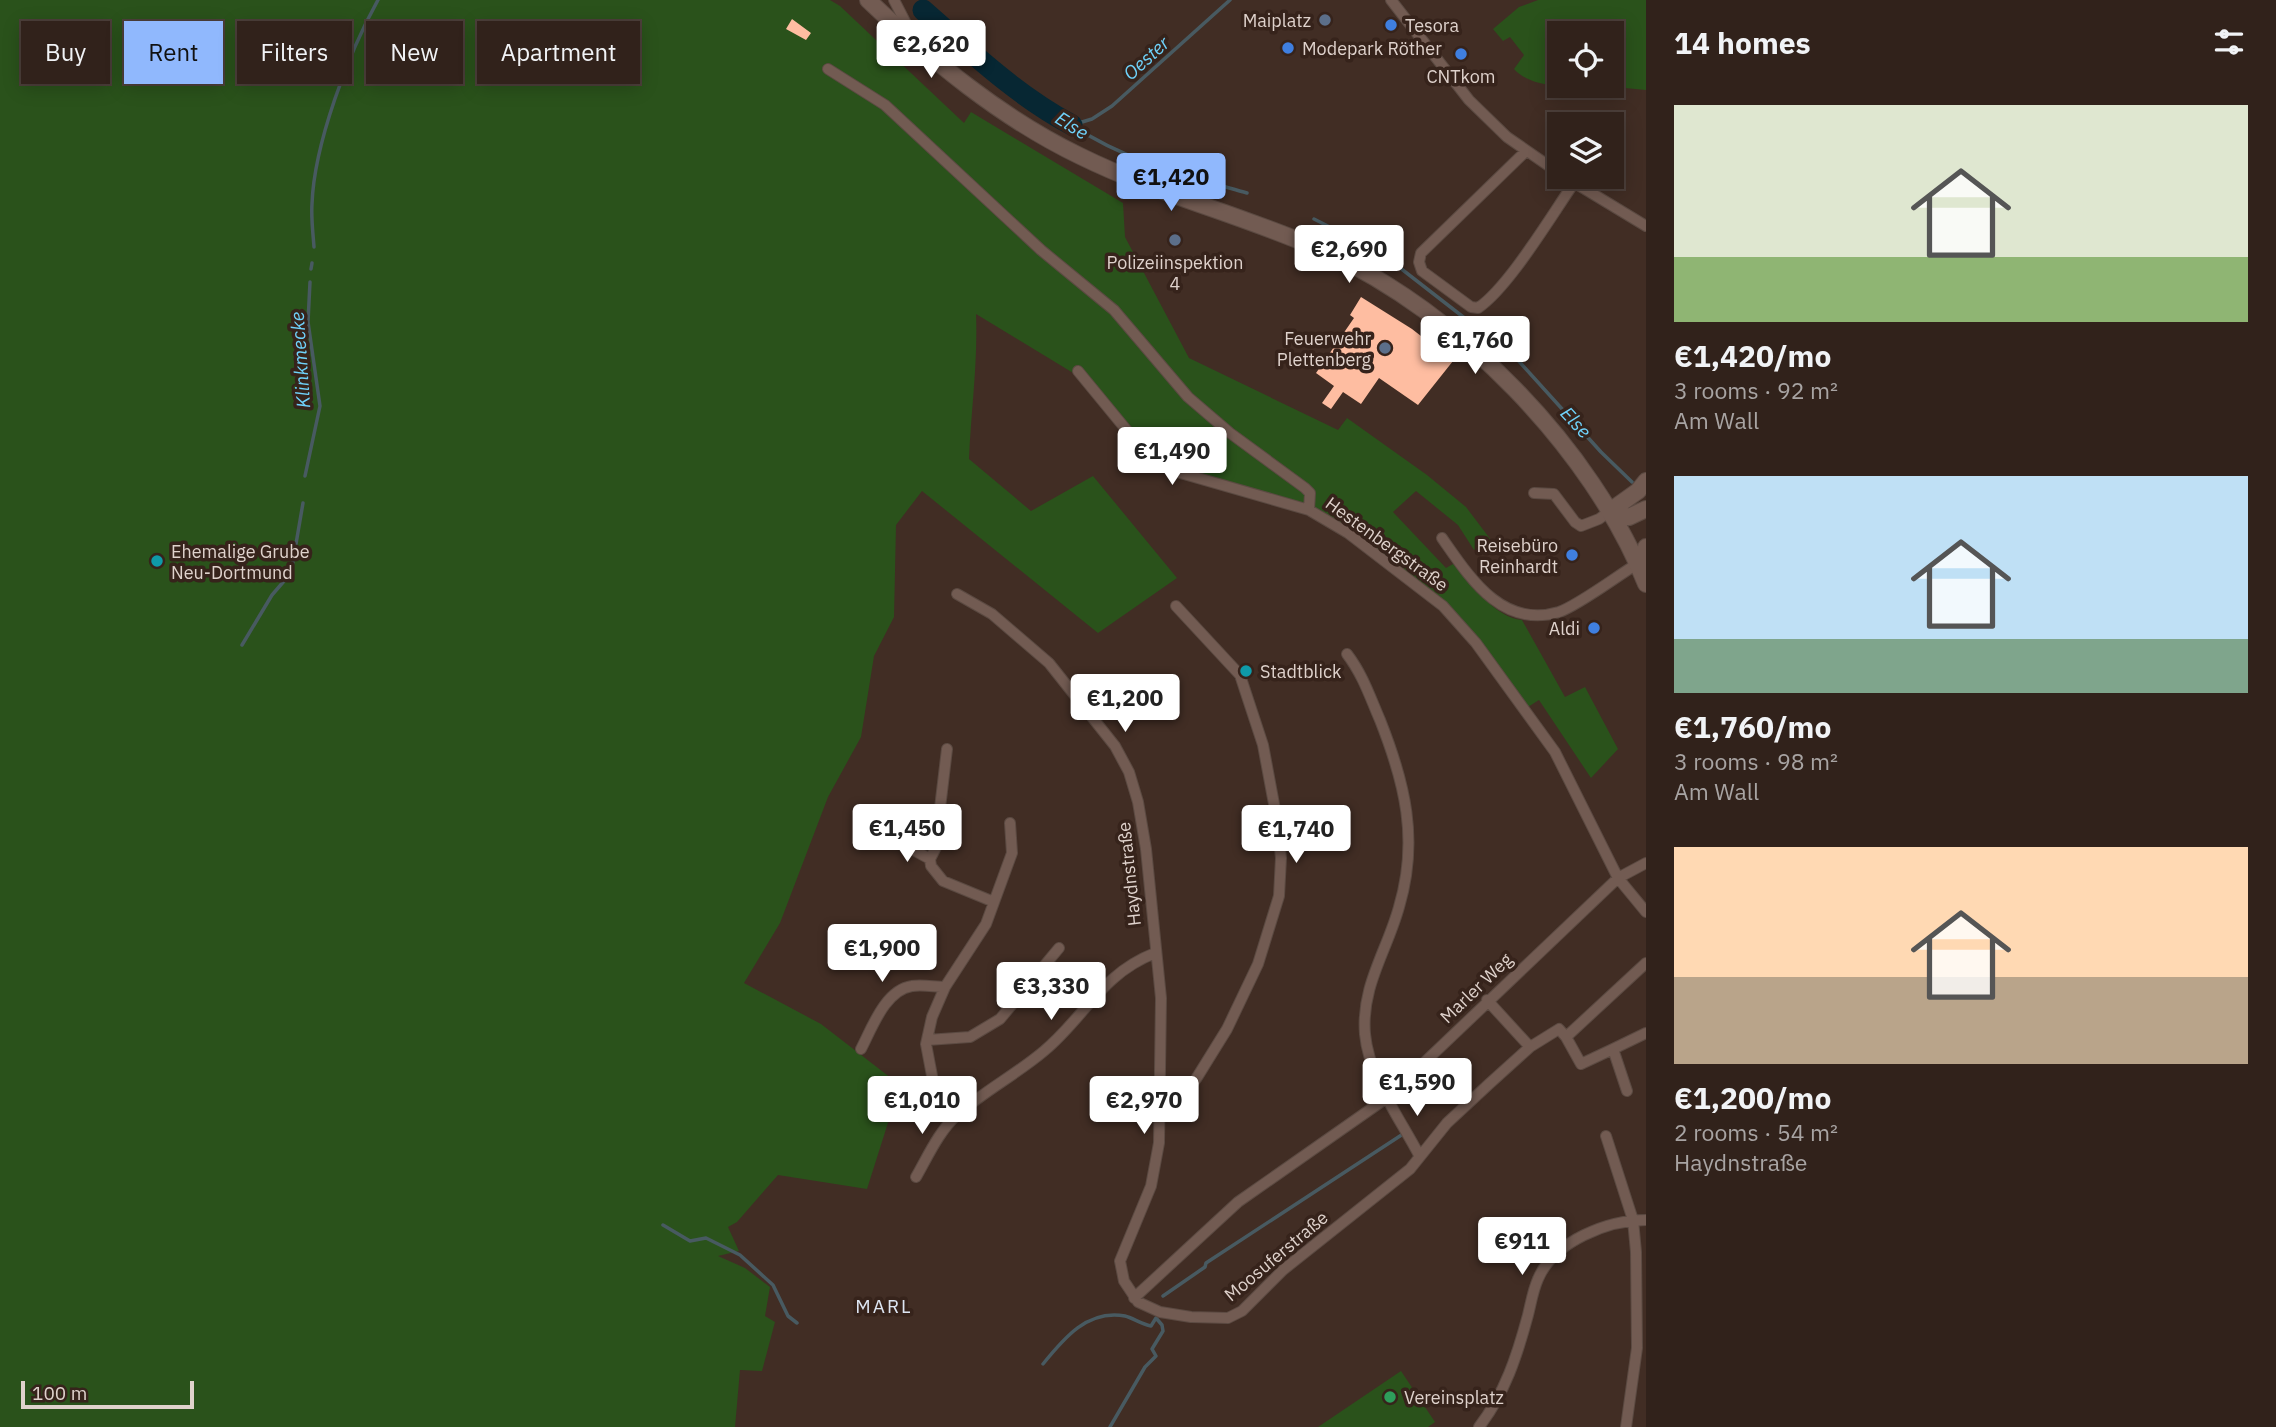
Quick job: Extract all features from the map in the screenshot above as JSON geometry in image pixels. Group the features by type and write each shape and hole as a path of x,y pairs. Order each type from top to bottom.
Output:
{"main road":[{"path":"868,0 971,88 1026,126 1082,157 1145,184 1306,244 1386,284 1472,349 1502,376 1547,427 1611,511 1645,582"},
{"path":"1611,511 1638,491 1646,481"},
{"path":"1611,511 1629,517 1646,509"},
{"path":"1645,582 1646,547"}],"street":[{"path":"894,0 915,42"},
{"path":"1395,2 1469,100 1526,151 1547,165"},
{"path":"828,69 884,105 1041,250 1114,310 1188,397 1239,440 1306,488 1310,493 1309,510"},
{"path":"1526,151 1421,253 1419,262 1422,271 1471,307 1478,308 1506,279 1563,189"},
{"path":"1584,189 1646,226"},
{"name":"Hestenbergstraße","path":"1078,371 1152,461 1177,472 1309,510 1348,533 1443,606 1476,643 1555,752 1618,878 1646,912"},
{"path":"1534,493 1552,493 1574,523 1581,526 1590,524 1611,511"},
{"path":"1441,538 1467,574 1497,604 1516,614 1561,611 1637,564"},
{"name":"Haydnstraße","path":"957,594 992,614 1049,663 1115,746 1129,772 1138,802 1146,849 1161,998 1159,1143 1151,1186 1120,1261 1124,1281 1134,1298"},
{"path":"1159,1112 1179,1102 1227,1030 1258,964 1279,896 1281,858 1263,745 1240,675 1176,606"},
{"path":"1348,654 1361,673 1402,779 1408,829 1408,872 1399,909 1366,994 1365,1034 1372,1068 1419,1155"},
{"path":"947,749 940,808 943,834 930,859 931,866 943,881 995,902"},
{"path":"957,1115 945,1106 933,1081 927,1040 932,1017 945,987 974,947 995,902 1012,853 1010,823"},
{"path":"899,842 930,859"},
{"name":"Marler Weg","path":"1134,1298 1238,1202 1388,1097 1618,878 1646,863"},
{"path":"927,1040 970,1037 1000,1019 1059,948"},
{"path":"916,1177 942,1133 957,1115 1046,1050 1114,975 1134,961 1155,953"},
{"path":"1646,963 1566,1037 1581,1064 1646,1033"},
{"path":"861,1049 881,1012 895,993 911,986 945,987"},
{"path":"1487,1000 1530,1047"},
{"name":"Moosuferstraße","path":"1134,1298 1148,1308 1191,1317 1228,1318 1242,1311 1283,1270 1410,1169 1447,1123 1530,1047 1559,1029 1566,1037"},
{"path":"1613,1049 1627,1091"},
{"path":"1606,1136 1633,1220 1637,1348 1626,1427"},
{"path":"1479,1427 1513,1369 1538,1277 1555,1256 1583,1234 1618,1222 1646,1220"}],"green space":[{"path":"0,0 830,0 840,6 964,123 971,112 1123,203 1125,237 1189,358 1338,430 1347,418 1427,475 1466,507 1491,540 1474,550 1458,525 1416,491 1393,512 1446,568 1453,564 1493,606 1512,618 1522,620 1565,697 1585,687 1618,749 1591,778 1539,700 1523,710 1443,606 1309,510 1152,461 1088,382 976,314 969,459 1031,511 1093,476 1177,578 1098,633 922,491 896,525 894,617 874,656 861,737 828,797 780,923 744,983 821,1024 900,1085 867,1189 778,1175 737,1222 728,1227 739,1251 718,1256 745,1268 770,1287 765,1316 775,1322 762,1371 740,1370 735,1427 0,1427"},
{"path":"1538,0 1646,0 1646,90 1624,88 1624,21 1547,21 1547,85 1521,75 1514,69 1524,55 1510,37 1503,41 1493,29 1519,7"},
{"name":"Vereinsplatz","path":"1401,1371 1435,1422 1428,1427 1318,1427"}],"building":[{"path":"792,19 811,33 806,40 786,29"},
{"name":"Feuerwehr Plettenberg","path":"1361,297 1412,329 1453,361 1418,405 1379,378 1361,404 1343,392 1331,409 1322,403 1334,386 1316,373 1354,318 1350,315"}],"waterway":[{"name":"Klinkmecke","path":"314,247 312,209 319,154 345,72 378,0"},
{"name":"Oester","path":"1072,125 1092,119 1112,106 1230,0"},
{"name":"Else","path":"923,10 1013,87 1072,125"},
{"name":"Else","path":"1072,125 1092,138 1135,158 1179,174 1247,193"},
{"name":"Else","path":"1314,219 1381,253 1516,358 1601,452 1632,482"},
{"name":"Klinkmecke","path":"311,269 312,263"},
{"name":"Klinkmecke","path":"305,476 320,406 308,322 310,282"},
{"name":"Klinkmecke","path":"242,645 272,595 291,573 303,503"},
{"path":"1163,1296 1205,1267 1206,1263 1403,1134"},
{"path":"663,1225 690,1241 706,1238 740,1255 773,1285 788,1316 797,1323"},
{"path":"1043,1364 1068,1336 1088,1321 1112,1315 1125,1316 1151,1326 1156,1318 1163,1331 1152,1349 1156,1356 1145,1367 1110,1427"}],"place":[{"name":"Maiplatz","path":"1325,20"},
{"name":"Tesora","path":"1391,25"},
{"name":"Modepark Röther","path":"1288,48"},
{"name":"CNTkom","path":"1461,54"},
{"name":"Polizeiinspektion 4","path":"1175,240"},
{"name":"Feuerwehr Plettenberg","path":"1385,348"},
{"name":"Reisebüro Reinhardt","path":"1572,555"},
{"name":"Ehemalige Grube Neu-Dortmund","path":"157,561"},
{"name":"Aldi","path":"1594,628"},
{"name":"Stadtblick","path":"1246,671"},
{"name":"Vereinsplatz","path":"1390,1397"}],"district":[{"name":"MARL","path":"884,1306"}]}
